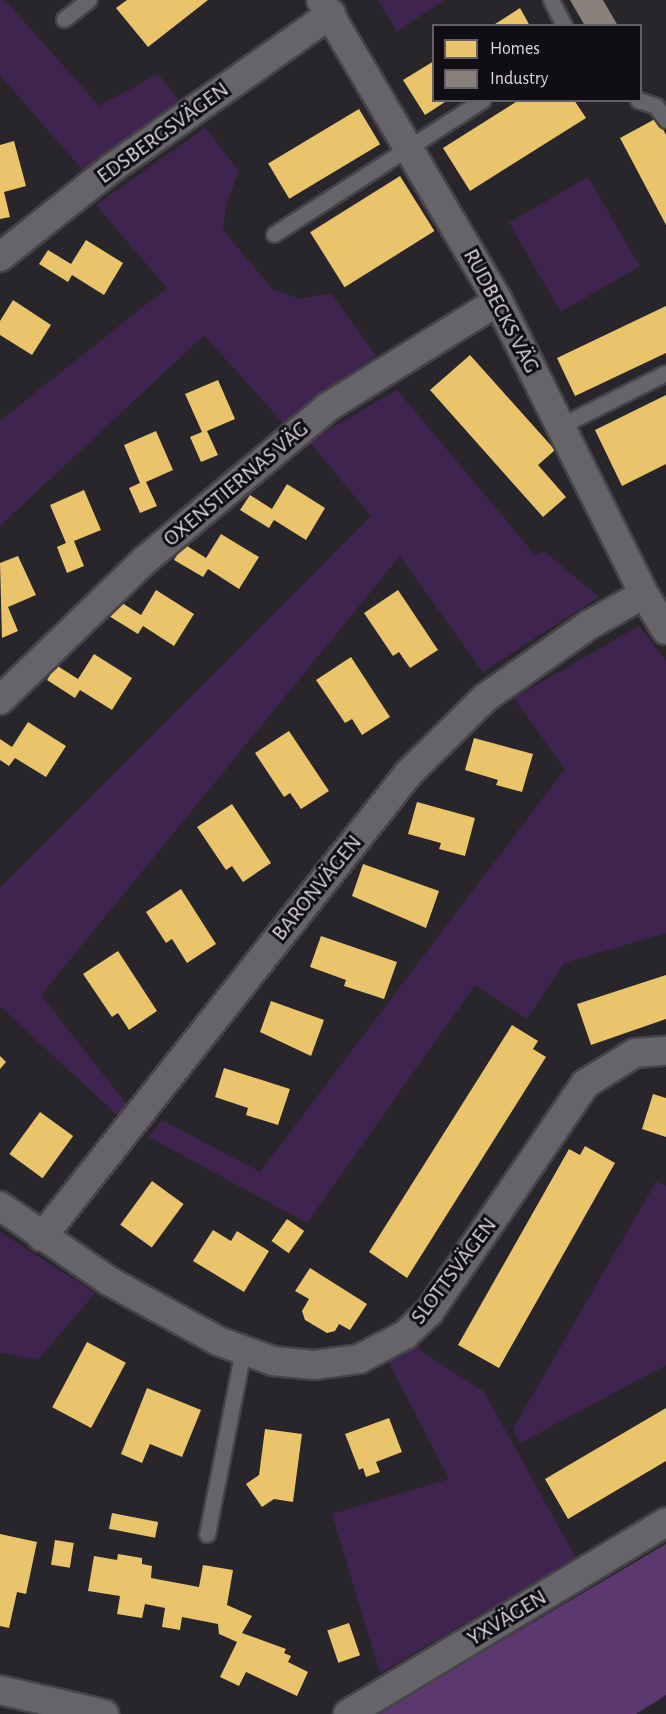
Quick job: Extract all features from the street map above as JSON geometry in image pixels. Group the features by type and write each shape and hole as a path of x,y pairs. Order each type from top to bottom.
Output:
{"street":[{"name":"RUDBECKS VÄG","path":"326,7 410,147 498,301 562,425 644,594 666,630"},
{"name":"EDSBERGSVÄGEN","path":"0,257 112,168 326,7"},
{"name":"OXENSTIERNAS VÄG","path":"0,700 145,560 328,407 498,301"},
{"name":"BARONVÄGEN","path":"42,1237 408,774 485,698 589,625 644,594"},
{"name":"SLOTTSVÄGEN","path":"0,1206 42,1237 167,1316 243,1351 273,1361 314,1365 359,1359 405,1335 429,1312 585,1084 635,1053 666,1051"},
{"name":"YXVÄGEN","path":"348,1714 666,1522"},
{"path":"0,1690 104,1714"}],"lane":[{"path":"63,18 88,0"},
{"path":"551,0 563,24"},
{"path":"642,101 656,106 666,120"},
{"path":"274,234 480,102"},
{"path":"562,425 666,373"},
{"path":"207,1534 243,1351"}],"shaded area":[{"path":"0,0 5,0 99,106 158,74 183,105 87,175 0,75"},
{"path":"378,0 445,0 397,31"},
{"path":"205,128 239,171 226,204 223,230 273,290 301,299 331,293 376,356 285,425 204,335 0,526 0,421 167,288 96,205"},
{"path":"588,177 640,266 561,312 509,223"},
{"path":"397,390 535,555 545,552 599,597 483,672 400,556 41,995 128,1106 117,1115 0,1006 0,888 371,516 309,441"},
{"path":"639,626 666,661 666,933 564,963 527,1019 475,985 307,1223 149,1137 162,1120 260,1172 565,769 514,698"},
{"path":"656,1182 666,1186 666,1365 520,1443 513,1429"},
{"path":"0,1232 95,1293 38,1360 0,1353"},
{"path":"415,1347 484,1392 576,1558 380,1673 332,1514 449,1479 388,1361"},
{"path":"666,1544 666,1695 636,1714 378,1714"}],"building: Homes":[{"path":"127,0 208,0 148,47 116,8"},
{"path":"520,8 529,24 495,24"},
{"path":"432,62 432,102 445,102 425,115 403,80"},
{"path":"516,102 575,102 586,118 470,191 443,148"},
{"path":"359,109 380,144 289,199 268,164"},
{"path":"657,118 666,135 666,225 620,138"},
{"path":"14,141 26,186 4,192 10,217 0,219 0,145"},
{"path":"400,176 434,231 345,287 310,232"},
{"path":"86,240 123,263 104,295 72,275 68,282 39,264 48,250 71,264"},
{"path":"13,300 51,325 32,355 0,335 0,321"},
{"path":"666,306 666,353 575,396 557,358"},
{"path":"470,355 555,450 538,465 566,497 543,517 430,390"},
{"path":"218,380 235,419 207,431 218,455 201,462 190,437 202,432 185,394"},
{"path":"666,395 666,464 622,486 595,430"},
{"path":"156,431 173,470 146,482 157,506 140,513 129,488 140,483 124,445"},
{"path":"287,484 325,508 306,540 274,520 269,528 240,510 250,495 272,509"},
{"path":"84,490 101,530 74,541 84,566 67,573 57,547 66,543 50,505"},
{"path":"221,534 259,557 239,589 208,569 203,577 174,560 184,544 206,558"},
{"path":"18,556 36,595 8,607 18,631 2,638 0,563"},
{"path":"156,590 194,614 174,646 143,626 138,634 109,616 119,601 141,615"},
{"path":"398,590 438,650 410,668 399,652 393,656 364,613"},
{"path":"94,654 132,678 112,710 80,690 75,698 47,680 56,665 78,679"},
{"path":"351,657 390,717 362,735 352,719 345,723 316,680"},
{"path":"28,722 66,746 46,777 15,758 9,766 0,760 0,739 12,747"},
{"path":"289,731 329,791 301,809 290,793 284,797 255,753"},
{"path":"474,738 533,754 522,792 496,785 498,780 465,770"},
{"path":"417,802 475,818 465,856 439,849 441,843 408,834"},
{"path":"232,804 271,863 243,882 232,866 226,870 197,827"},
{"path":"363,864 439,891 426,928 352,896"},
{"path":"181,889 216,944 187,963 172,939 166,943 146,912"},
{"path":"321,936 397,962 384,999 344,986 346,980 310,967"},
{"path":"118,951 157,1011 129,1030 118,1013 112,1017 83,974"},
{"path":"666,975 666,1019 591,1045 577,1004"},
{"path":"271,1001 324,1020 311,1056 260,1032"},
{"path":"512,1025 538,1041 533,1049 546,1057 407,1278 369,1252"},
{"path":"0,1056 6,1062 0,1069"},
{"path":"224,1068 290,1089 278,1125 246,1115 248,1108 215,1097"},
{"path":"653,1094 666,1098 666,1137 642,1129"},
{"path":"40,1112 73,1136 43,1178 9,1154"},
{"path":"585,1146 615,1163 499,1368 458,1345 569,1149 580,1155"},
{"path":"152,1181 184,1204 152,1248 120,1225"},
{"path":"287,1219 304,1231 289,1253 272,1241"},
{"path":"213,1230 231,1241 237,1231 269,1251 244,1292 193,1261"},
{"path":"310,1268 367,1304 350,1330 339,1324 335,1331 327,1333 305,1320 302,1311 309,1299 295,1291"},
{"path":"87,1342 126,1363 91,1428 52,1407"},
{"path":"147,1388 201,1410 182,1457 150,1444 142,1463 121,1454"},
{"path":"666,1408 666,1461 568,1519 545,1479"},
{"path":"389,1418 402,1452 376,1462 380,1472 366,1477 363,1468 359,1470 345,1434"},
{"path":"265,1429 302,1434 293,1502 274,1499 262,1507 246,1484 259,1475"},
{"path":"112,1513 158,1522 155,1538 109,1529"},
{"path":"0,1534 37,1542 26,1594 17,1592 9,1628 0,1626"},
{"path":"55,1540 74,1543 70,1568 51,1565"},
{"path":"118,1554 142,1558 142,1564 152,1566 151,1578 199,1587 203,1565 233,1570 227,1605 252,1616 242,1633 286,1649 284,1653 291,1656 288,1662 308,1672 297,1696 246,1672 239,1686 220,1677 237,1642 219,1634 218,1624 182,1617 180,1630 162,1627 165,1608 145,1604 142,1618 117,1614 120,1596 88,1591 94,1556 117,1560"},
{"path":"349,1623 360,1655 338,1663 327,1630"}],"building: Industry":[{"path":"570,0 603,0 617,24 584,24"}]}
